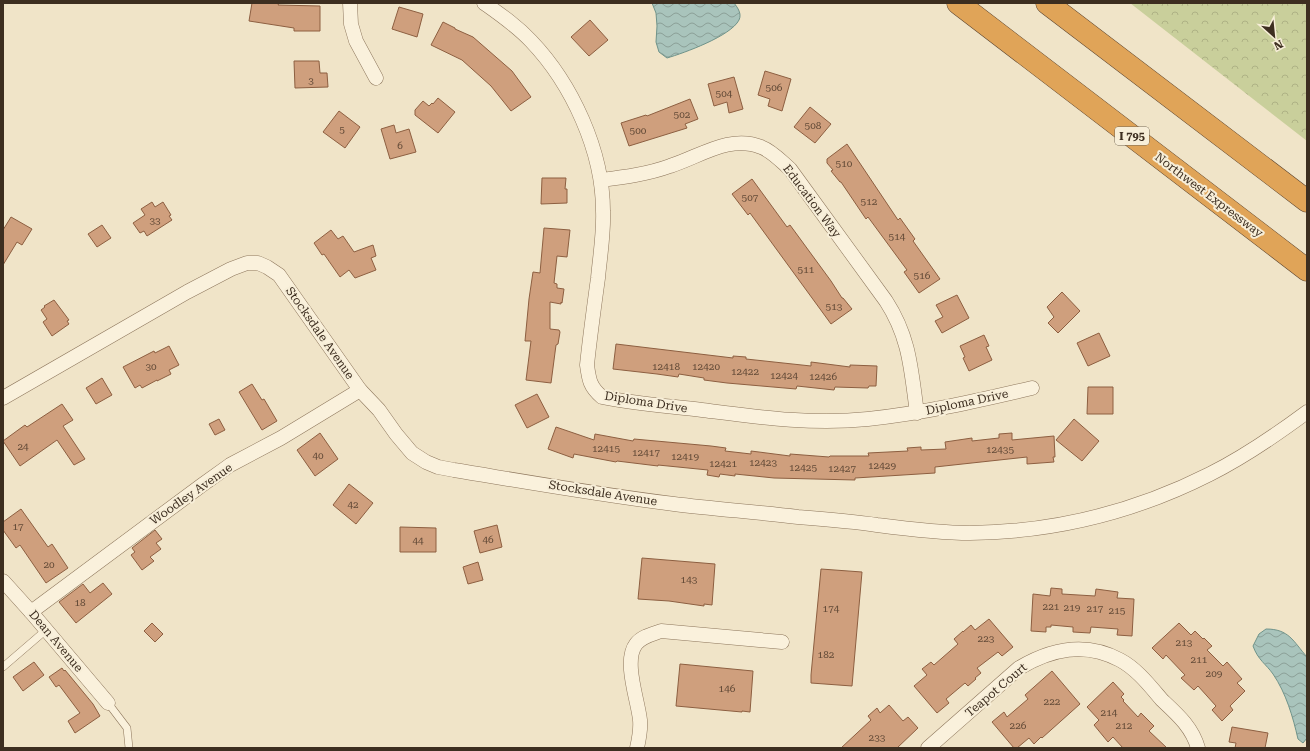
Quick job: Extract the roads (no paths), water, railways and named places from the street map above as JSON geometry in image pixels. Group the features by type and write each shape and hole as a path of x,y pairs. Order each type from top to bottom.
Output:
{"highway":[{"name":"Northwest Expressway","path":"958,3 1307,270"},
{"path":"1047,3 1307,201"}],"street":[{"path":"350,3 351,24 356,41 376,78"},
{"name":"Diploma Drive","path":"484,3 510,21 531,41 550,63 567,89 580,114 592,146 601,180 604,212 587,365 589,380 595,391 602,397 614,400 770,419 812,422 867,419 917,413 953,407 1032,388"},
{"name":"Education Way","path":"601,180 651,172 684,162 725,145 744,143 761,146 777,157 790,169 896,316 909,353 917,413"},
{"name":"Stocksdale Avenue","path":"3,398 187,292 231,269 247,263 258,263 279,275 360,390 379,410 412,453 426,462 438,467 673,504 875,524 920,530 968,533 1047,527 1083,520 1123,509 1156,498 1211,474 1254,449 1307,412"},
{"name":"Woodley Avenue","path":"31,612 202,485 230,466 282,438 360,390"},
{"name":"Dean Avenue","path":"4,584 31,612 108,703"},
{"path":"638,748 640,721 631,671 632,654 636,644 646,636 661,631 782,642"},
{"name":"Teapot Court","path":"928,748 1019,668 1034,659 1053,652 1071,648 1106,654 1120,660 1135,671 1188,726 1196,739 1198,748"}],"lane":[{"path":"3,667 46,630"},
{"path":"108,703 127,728 129,748"}],"water":[{"path":"652,3 734,3 739,11 740,18 734,26 717,38 667,58 659,52 656,42 656,13"},
{"path":"1266,629 1280,631 1290,637 1307,657 1307,738 1303,743 1298,739 1291,714 1278,681 1257,655 1253,646 1259,634"}]}
